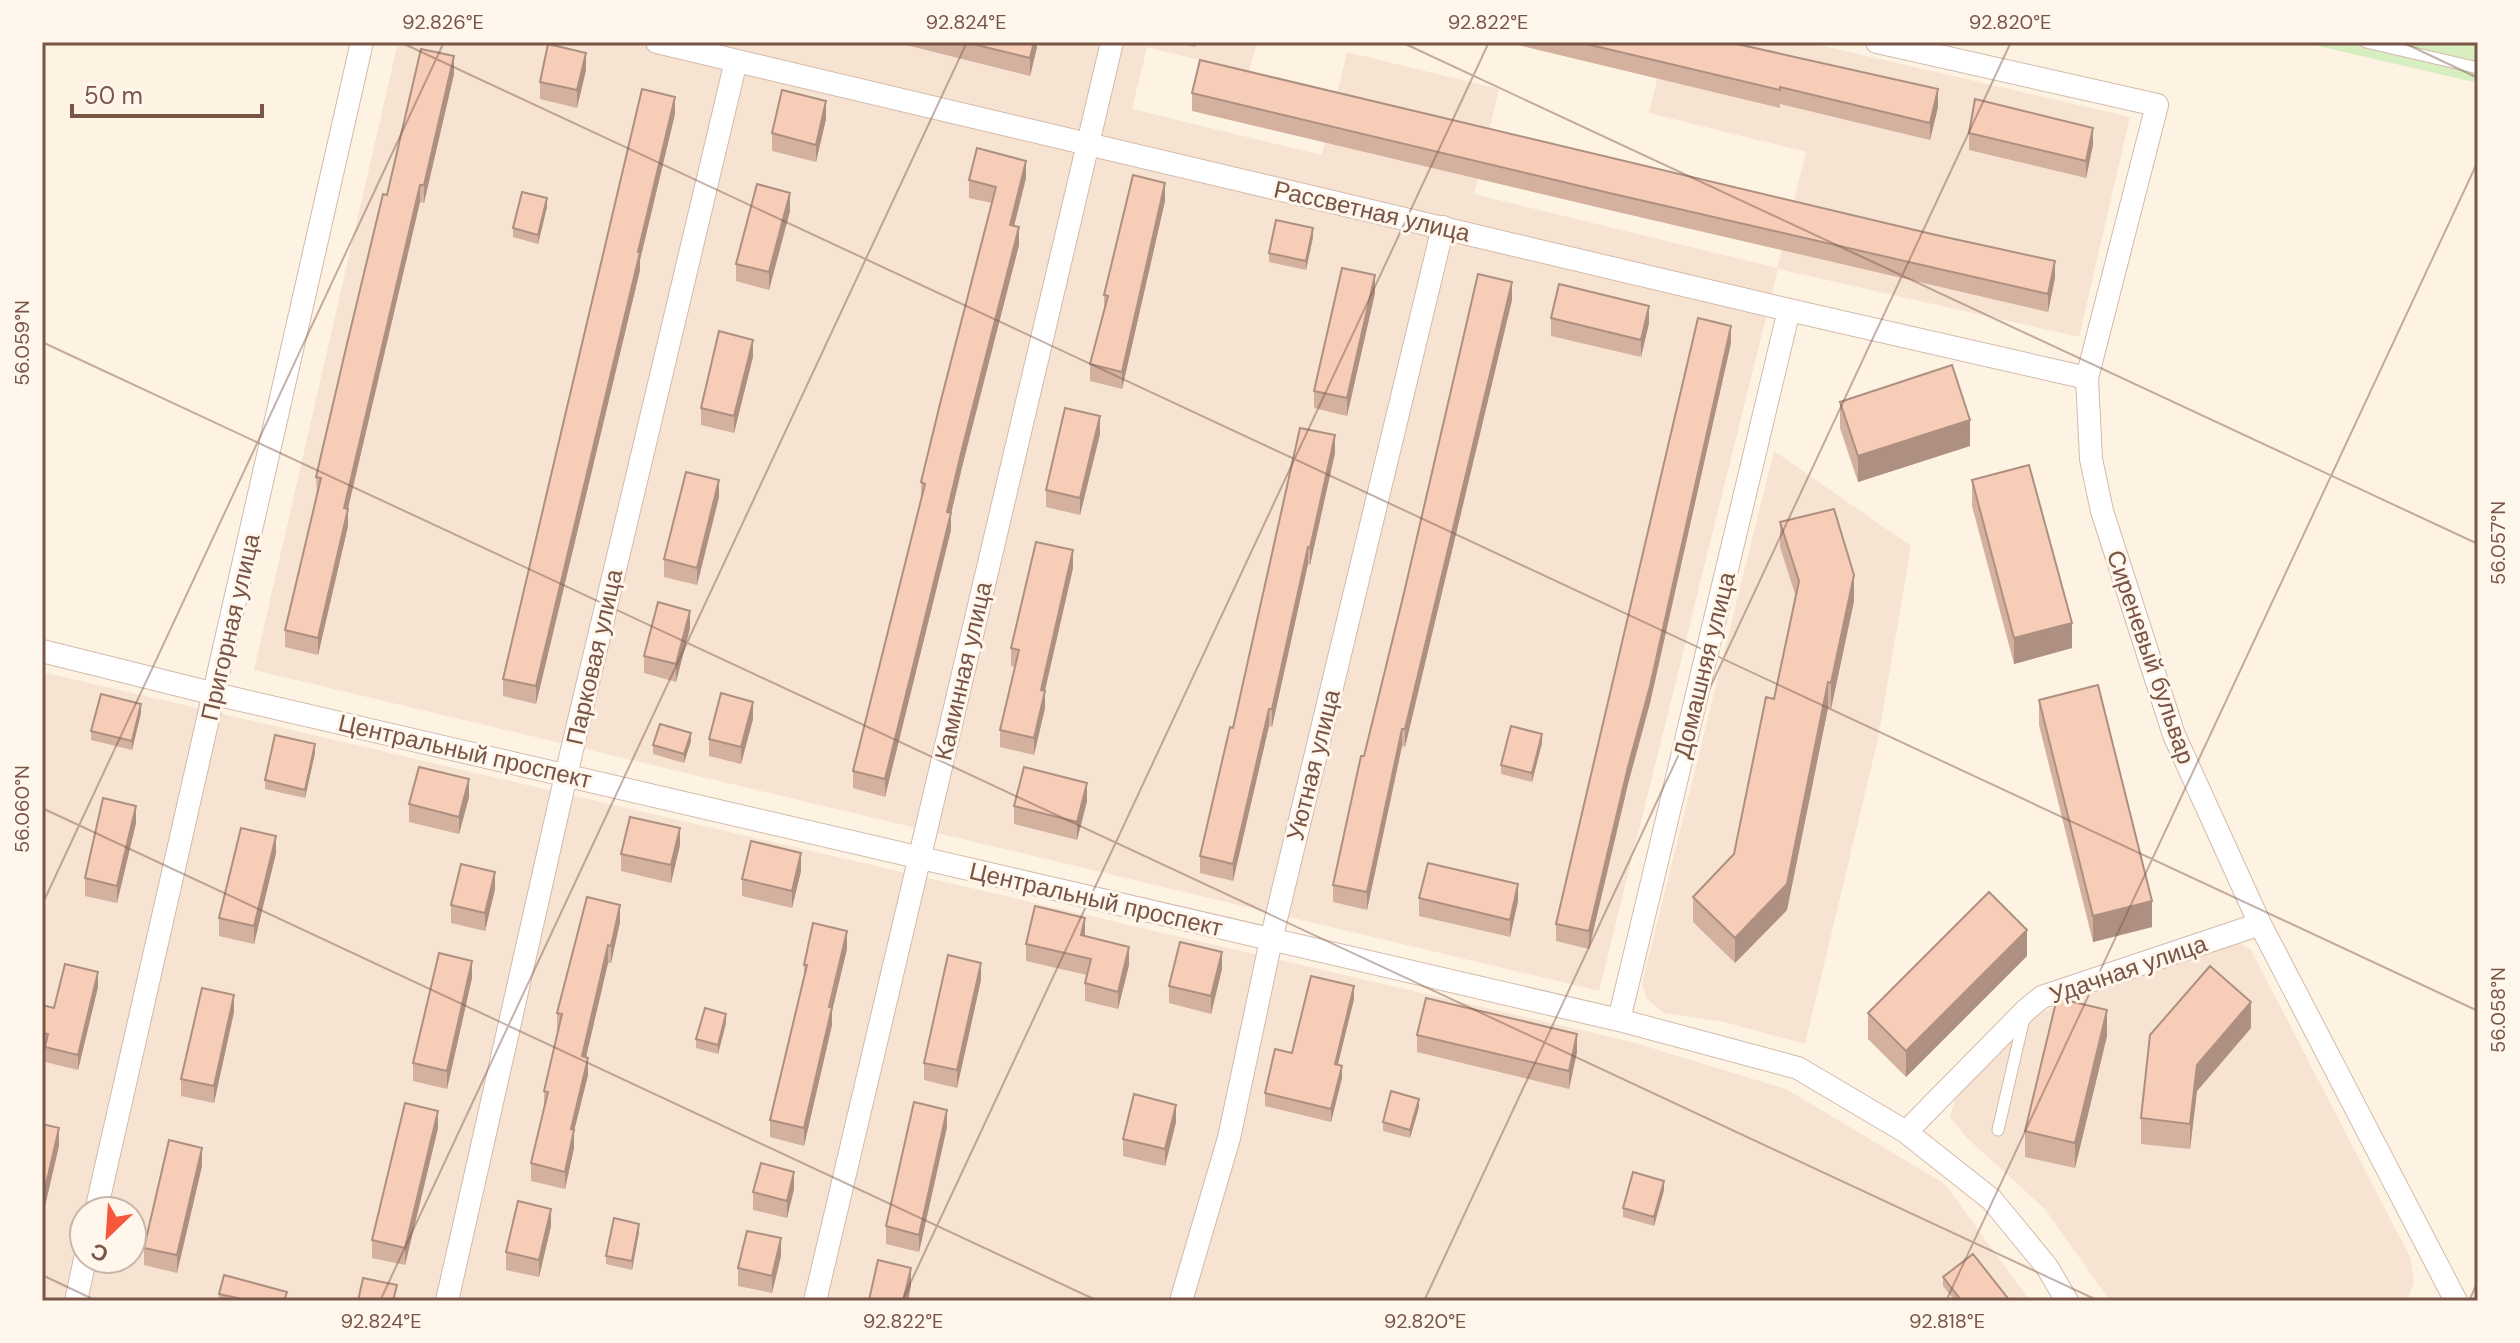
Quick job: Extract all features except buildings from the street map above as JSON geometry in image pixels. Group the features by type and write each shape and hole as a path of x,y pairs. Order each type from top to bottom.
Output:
{"street":[{"name":"Пригорная улица","path":"100,1195 362,42"},
{"name":"Рассветная улица","path":"657,42 2087,378"},
{"name":"Каминная улица","path":"815,1301 1112,42"},
{"name":"Сиреневый бульвар","path":"1877,42 2157,105 2087,378 2091,459 2102,511 2174,735 2260,924 2450,1298"},
{"name":"Парковая улица","path":"447,1301 566,775 736,61"},
{"name":"Уютная улица","path":"1181,1301 1229,1138 1271,940 1443,227"},
{"name":"Домашняя улица","path":"1619,1020 1789,310"},
{"name":"Центральный проспект","path":"42,651 215,694 1619,1020 1798,1068 1906,1132 1992,1200 2047,1267 2067,1301"},
{"name":"Удачная улица","path":"1906,1132 2042,997 2260,924"},
{"path":"80,1300 83,1275"}],"lane":[{"path":"2366,42 2478,68"},
{"path":"1998,1130 2026,1010"}],"shaded area":[{"path":"398,42 1257,42 1249,72 1147,47 1132,109 1322,155 1347,52 1499,89 1474,194 1777,268 1806,152 1649,113 1666,42 1806,42 2130,117 2079,337 1778,269 1599,991 254,670"},
{"path":"1774,451 1911,546 1878,739 1805,1044 1724,1022 1664,1013 1647,999 1642,984"},
{"path":"42,672 1632,1042 1786,1089 1945,1184 2030,1301 42,1301"},
{"path":"2240,943 2251,950 2411,1259 2414,1283 2406,1301 2110,1301 2045,1209 1967,1138 1950,1117 1955,1100 2028,1019 2223,944"}],"green space":[{"path":"2301,42 2478,42 2478,83"}]}
